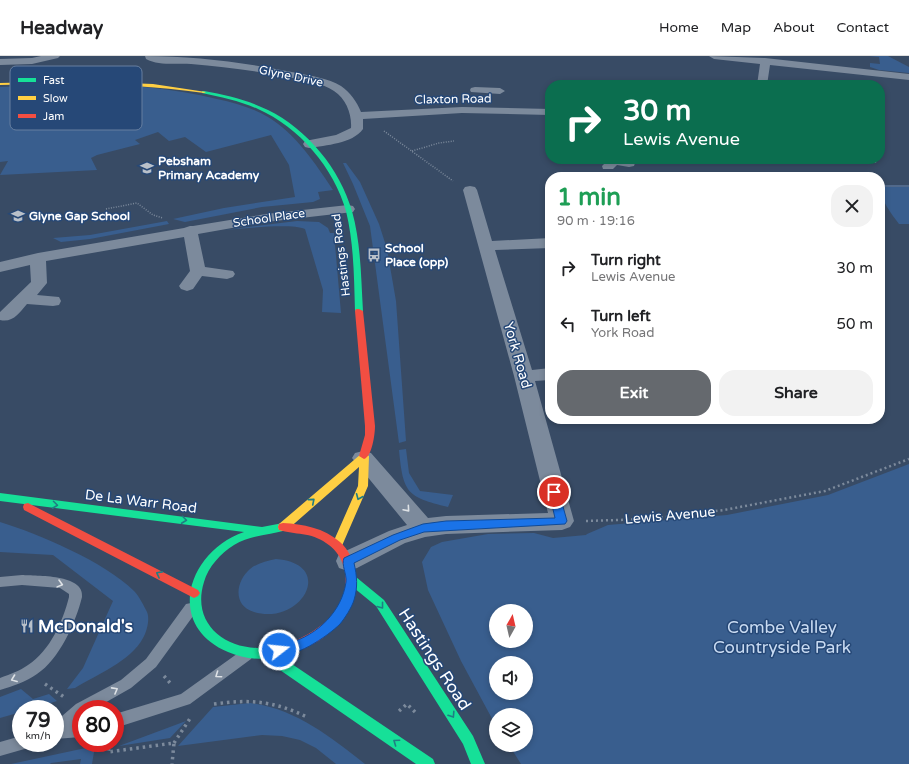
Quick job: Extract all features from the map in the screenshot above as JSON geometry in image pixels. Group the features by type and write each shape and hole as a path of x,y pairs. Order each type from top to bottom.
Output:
{"main road":[{"name":"Hastings Road","path":"0,84 10,84"},
{"name":"Hastings Road","path":"142,84 189,89 214,94 259,107 277,116 295,128 331,174 348,209 354,244 370,426 370,435 363,458 363,486 346,562 380,603 468,740 478,764"},
{"path":"283,527 363,458"},
{"name":"De La Warr Road","path":"0,497 262,530"},
{"name":"De La Warr Road","path":"16,500 194,599"},
{"path":"283,527 298,528 313,531 326,537 346,562 348,600 336,620 317,636 292,648 265,653 250,653 228,647 210,637 199,622 194,599 201,572 217,553 238,539 262,530 283,527"},
{"path":"265,653 428,764"}],"street":[{"path":"0,62 32,61 55,56"},
{"name":"Glyne Drive","path":"150,56 149,58 155,60 237,65 315,80 334,86 347,96 356,116"},
{"path":"714,56 864,68 909,77"},
{"path":"763,80 765,61"},
{"path":"475,90 500,91"},
{"path":"486,111 488,90"},
{"name":"Claxton Road","path":"356,116 462,110 545,112"},
{"path":"309,144 338,138 353,132 357,129 356,116"},
{"name":"York Road","path":"470,190 524,376 562,521"},
{"name":"School Place","path":"0,267 38,258 190,230 266,218 348,209"},
{"path":"186,286 198,271 190,230"},
{"path":"486,246 545,243"},
{"path":"6,316 39,283 38,258"},
{"path":"198,271 227,274"},
{"path":"24,299 53,301"},
{"path":"524,376 545,374"},
{"path":"363,458 423,528"},
{"path":"346,562 396,538 423,528 446,525 562,521"}],"lane":[{"path":"0,582 22,580 63,583 76,592 75,605 54,649 46,659 33,670 0,684"},
{"path":"97,700 126,684 152,662 194,599"},
{"path":"124,718 185,699 250,653"},
{"path":"64,724 72,717"},
{"path":"0,749 12,746"}],"path":[{"path":"356,116 377,126 456,183 470,190"},
{"path":"412,151 439,143 454,141"},
{"path":"106,209 137,203 153,215 171,220 190,230"},
{"name":"Lewis Avenue","path":"562,521 649,519 724,510 825,491 909,459"},
{"path":"172,764 174,743 195,712"},
{"path":"124,750 174,743"}],"green space":[{"path":"869,56 888,56 909,67 909,73 879,70 870,67 870,63 880,64 879,57"},
{"path":"0,87 10,87 10,130 142,130 142,87 201,95 244,106 268,117 296,140 333,190 318,192 320,199 313,202 262,207 185,222 173,219 224,208 295,197 289,165 271,135 206,152 185,137 169,141 158,132 135,140 140,144 97,155 91,158 97,170 0,175 8,161 0,162"},
{"path":"343,163 346,163 360,182 379,224 387,249 396,301 406,441 399,443 370,226"},
{"path":"885,185 909,186 909,224 899,224 885,203"},
{"path":"167,221 169,224 90,239 61,242 53,238 90,235"},
{"path":"297,221 319,222 328,228 330,233 334,233 341,313 322,312 323,290 305,229 298,227 277,226 224,230"},
{"path":"406,449 409,473 420,491 453,495 448,507 424,500 410,491 405,484 399,450"},
{"name":"Combe Valley Countryside Park","path":"909,464 909,764 521,764 513,752 533,752 533,708 489,708 489,713 461,661 428,590 422,562 431,547 442,542 488,534 534,533 553,538 586,535 608,525 727,515 828,495"},
{"path":"0,522 52,541 71,550 122,580 134,591 140,598 147,612 148,625 143,638 130,654 112,667 75,688 67,689 83,668 113,601 53,555 0,552"},
{"path":"276,559 294,563 305,571 308,582 306,593 298,603 286,610 271,614 254,612 247,609 242,604 238,592 239,586 245,574 250,569 262,562"},
{"path":"21,689 33,699 49,694 56,700 12,700 12,715 0,718 0,697"},
{"path":"250,703 267,706 282,711 311,725 365,764 336,764 316,748 300,740 282,736 262,735 178,746 213,707"},
{"path":"186,721 170,738 124,744"},
{"path":"72,751 94,752 92,764 80,764 81,759 50,764 11,764"}],"waterway":[{"path":"885,186 909,186"}],"traffic: fast":[{"path":"204,92 241,101 268,111 299,133 321,157 345,198 352,223 359,311"},
{"path":"0,497 260,530"},
{"path":"283,527 243,536 231,542 222,549 209,561 200,576 195,590 195,604 198,616 204,628 224,645 237,650 256,654 270,653 290,648"},
{"path":"352,580 380,603 468,740 478,764"},
{"path":"265,653 428,764"}],"traffic: slow":[{"path":"0,84 10,84"},
{"path":"142,84 204,92"},
{"path":"337,545 363,486 364,456"},
{"path":"283,527 363,458"}],"traffic: jam":[{"path":"359,311 370,426 370,435 364,456"},
{"path":"28,507 194,593"},
{"path":"283,527 310,531 329,539 337,545 347,559 351,580 350,594 345,607 337,618 315,637 290,648"}],"place":[{"name":"Pebsham Primary Academy","path":"147,168"},
{"name":"Glyne Gap School","path":"18,216"},
{"name":"School Place (opp)","path":"374,255"},
{"name":"McDonald's","path":"27,626"}],"route":[{"path":"279,650 292,648 317,636 336,620 348,600 352,580 348,561 396,538 423,528 446,525 562,521 554,492"}]}
